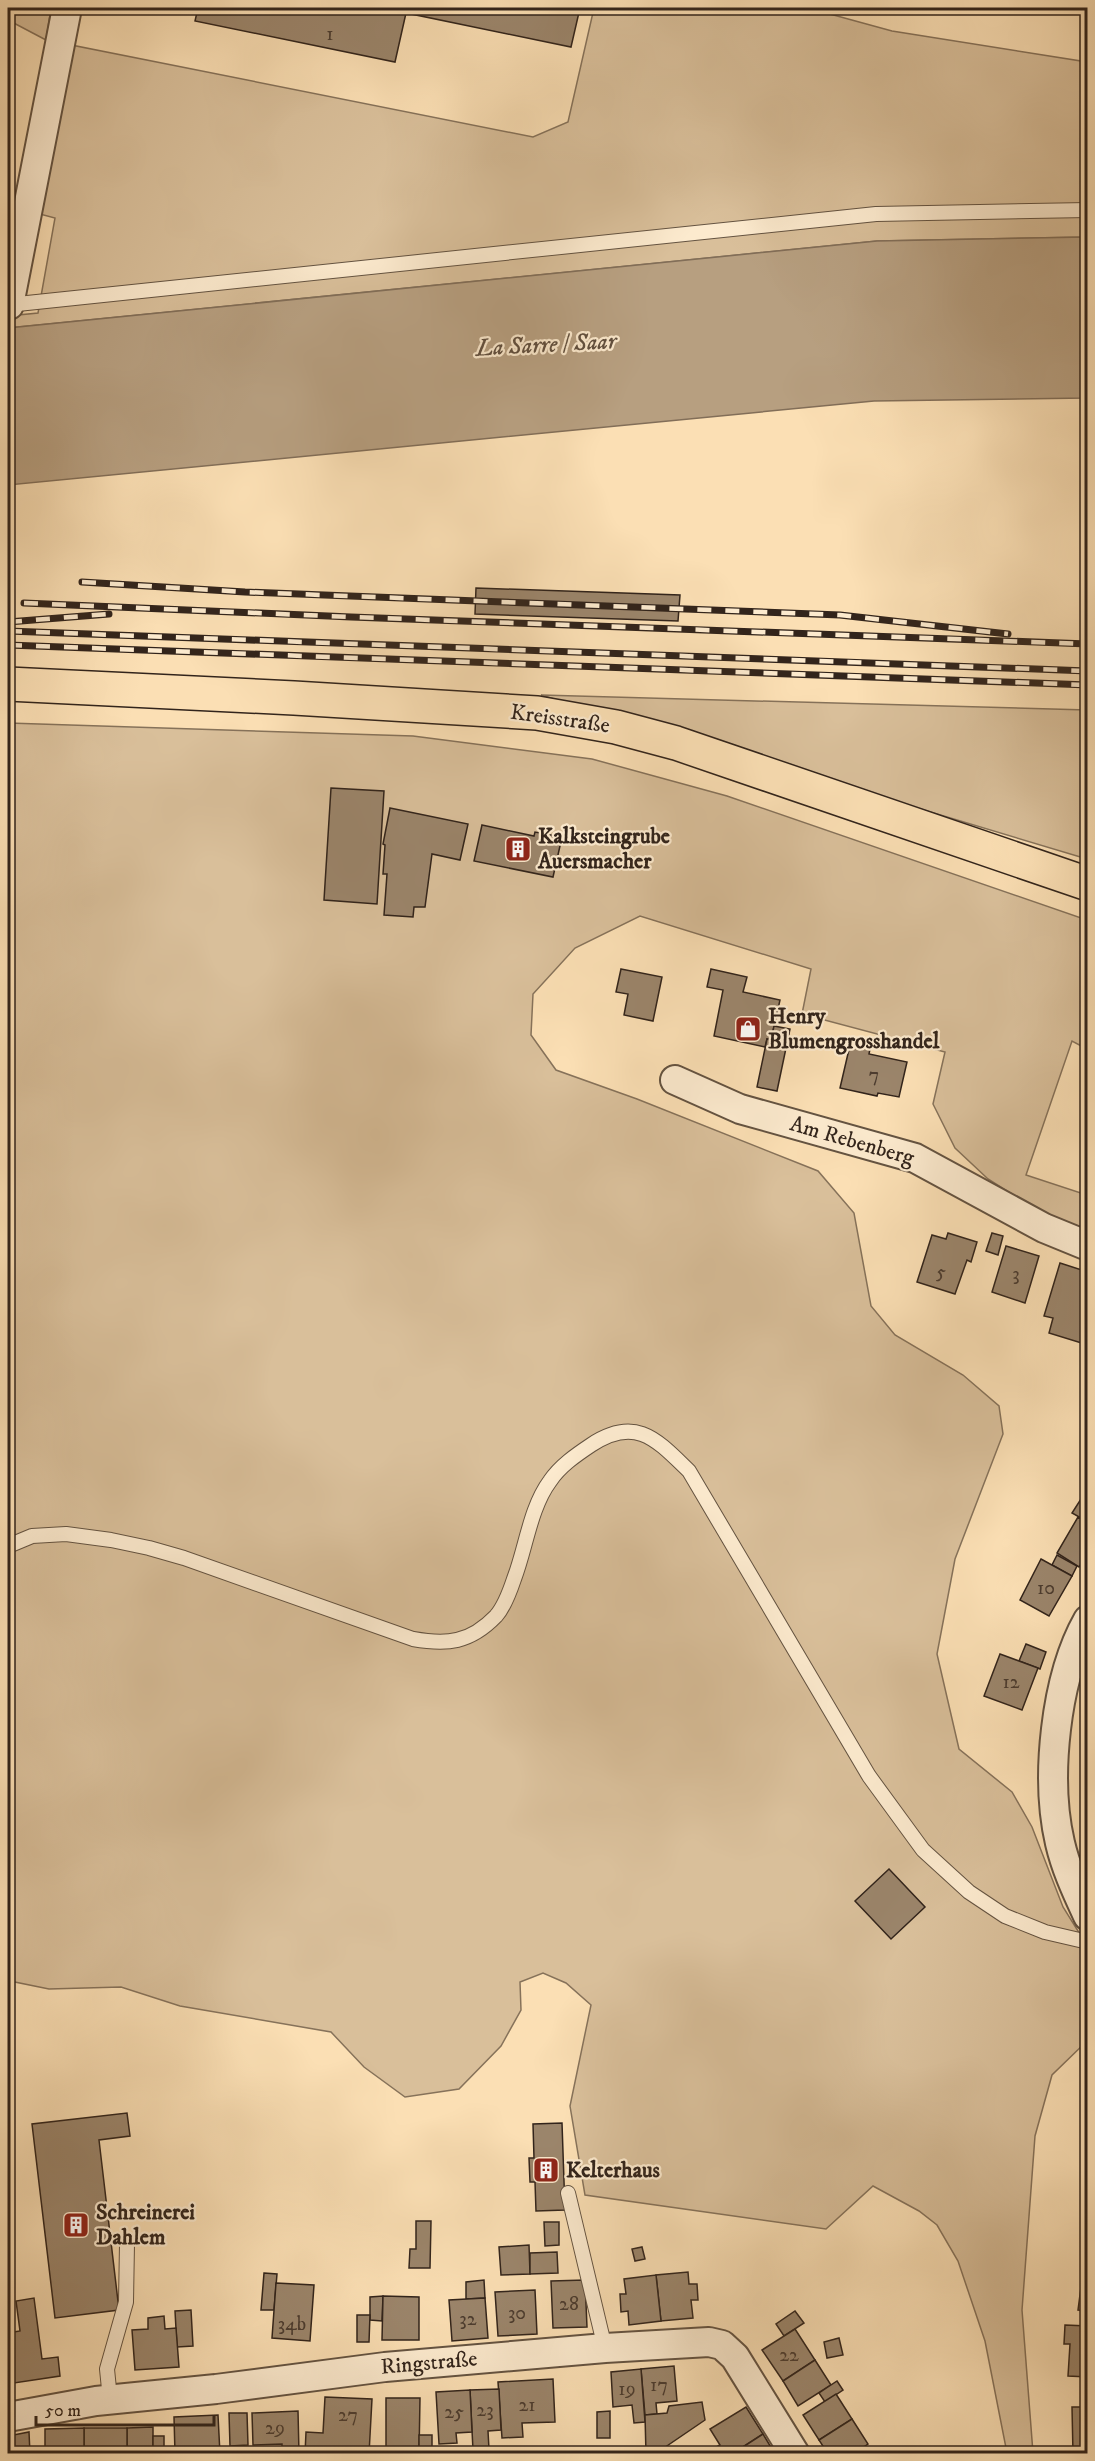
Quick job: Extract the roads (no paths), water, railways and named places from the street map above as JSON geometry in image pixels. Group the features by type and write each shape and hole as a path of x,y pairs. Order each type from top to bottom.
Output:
{"main road":[{"name":"Kreisstraße","path":"8,684 537,713 616,727 676,743 1088,884"}],"street":[{"path":"8,305 66,8"},
{"name":"Am Rebenberg","path":"675,1080 740,1109 915,1158 1044,1228 1088,1246"},
{"path":"1088,1620 1077,1639 1062,1690 1055,1746 1053,1803 1060,1843 1071,1878 1088,1916"},
{"name":"Ringstraße","path":"8,2417 110,2400 385,2367 605,2348 709,2342 722,2344 735,2357 795,2454"}],"lane":[{"path":"8,305 876,214 1088,210"},
{"path":"8,1546 32,1536 43,1535 66,1534 111,1540 184,1558 413,1639 437,1643 459,1641 477,1632 497,1615 512,1585 523,1556 534,1512 549,1481 563,1466 597,1441 620,1433 642,1432 661,1444 689,1471 869,1776 923,1850 969,1892 1005,1916 1045,1932 1088,1942"},
{"path":"568,2193 605,2348"},
{"path":"110,2400 107,2369 126,2302 127,2244"}],"water":[{"name":"La Sarre / Saar","path":"1087,237 1087,398 874,401 8,485 8,328 877,241"}],"railway":[{"path":"82,582 245,592 840,615 1008,634"},
{"path":"24,603 1088,644"},
{"path":"8,622 109,614"},
{"path":"8,631 1088,671"},
{"path":"8,645 1088,685"}],"place":[{"name":"Kalksteingrube Auersmacher","path":"518,849"},
{"name":"Henry Blumengrosshandel","path":"748,1029"},
{"name":"Kelterhaus","path":"546,2170"},
{"name":"Schreinerei Dahlem","path":"76,2225"}]}
